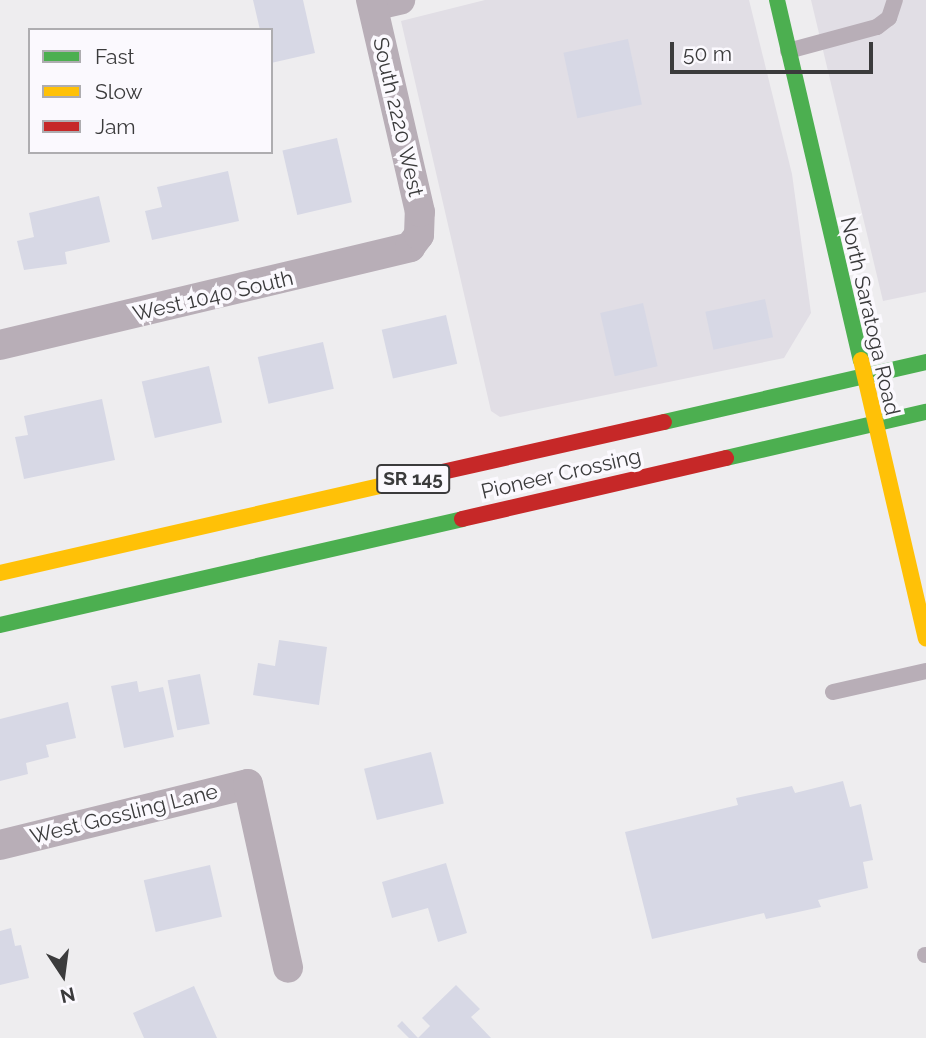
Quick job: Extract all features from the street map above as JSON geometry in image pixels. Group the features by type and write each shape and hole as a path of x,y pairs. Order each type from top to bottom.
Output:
{"main road":[{"name":"North Saratoga Road","path":"777,0 873,424 926,639"},
{"name":"Pioneer Crossing","path":"0,573 926,362"},
{"name":"Pioneer Crossing","path":"0,625 926,412"}],"street":[{"name":"South 2220 West","path":"381,2 420,212 418,235"},
{"name":"West 1040 South","path":"0,345 398,254 418,235"},
{"name":"West Gossling Lane","path":"0,845 248,784 288,968"}],"lane":[{"path":"788,51 877,27 889,18 895,0"},
{"path":"833,692 926,671"}],"shaded area":[{"path":"485,0 749,0 792,174 811,313 784,358 500,417 491,411 401,21"},
{"path":"811,0 926,0 926,292 883,301"}],"building":[{"path":"253,0 303,0 315,53 273,63 273,28 260,28"},
{"path":"628,39 642,105 577,118 563,53"},
{"path":"337,138 352,202 297,215 282,151"},
{"path":"228,171 239,221 152,240 145,211 162,207 157,187"},
{"path":"99,196 110,242 65,252 67,264 24,270 17,241 34,237 29,213"},
{"path":"765,299 773,337 713,350 705,312"},
{"path":"643,303 658,366 615,376 600,313"},
{"path":"446,315 457,364 393,379 382,330"},
{"path":"323,342 334,389 269,404 258,357"},
{"path":"209,366 222,423 155,438 142,382"},
{"path":"102,399 115,460 24,479 15,437 28,435 24,416"},
{"path":"279,640 327,647 319,705 253,695 258,663 275,666"},
{"path":"200,674 210,724 177,730 168,680"},
{"path":"137,681 139,692 163,687 174,737 124,748 111,686"},
{"path":"68,702 76,738 46,745 49,757 26,763 28,774 0,781 0,719"},
{"path":"431,752 444,803 377,820 364,769"},
{"path":"843,781 850,807 861,804 873,860 863,862 868,888 818,900 821,907 766,919 764,913 652,939 625,832 738,805 736,798 792,786 795,793"},
{"path":"446,863 467,933 438,942 428,908 392,918 382,882"},
{"path":"210,865 222,917 156,932 144,880"},
{"path":"11,928 15,946 21,945 29,978 0,985 0,931"},
{"path":"456,985 480,1009 471,1017 491,1038 418,1038 430,1026 422,1018"},
{"path":"194,986 217,1038 144,1038 133,1013"},
{"path":"402,1021 418,1038 409,1038 397,1026"}],"traffic: fast":[{"path":"777,0 861,360"},
{"path":"664,422 926,362"},
{"path":"726,458 926,412"},
{"path":"0,625 462,519"}],"traffic: slow":[{"path":"861,360 926,639"},
{"path":"0,573 420,477"}],"traffic: jam":[{"path":"420,477 664,422"},
{"path":"462,519 726,458"}]}
